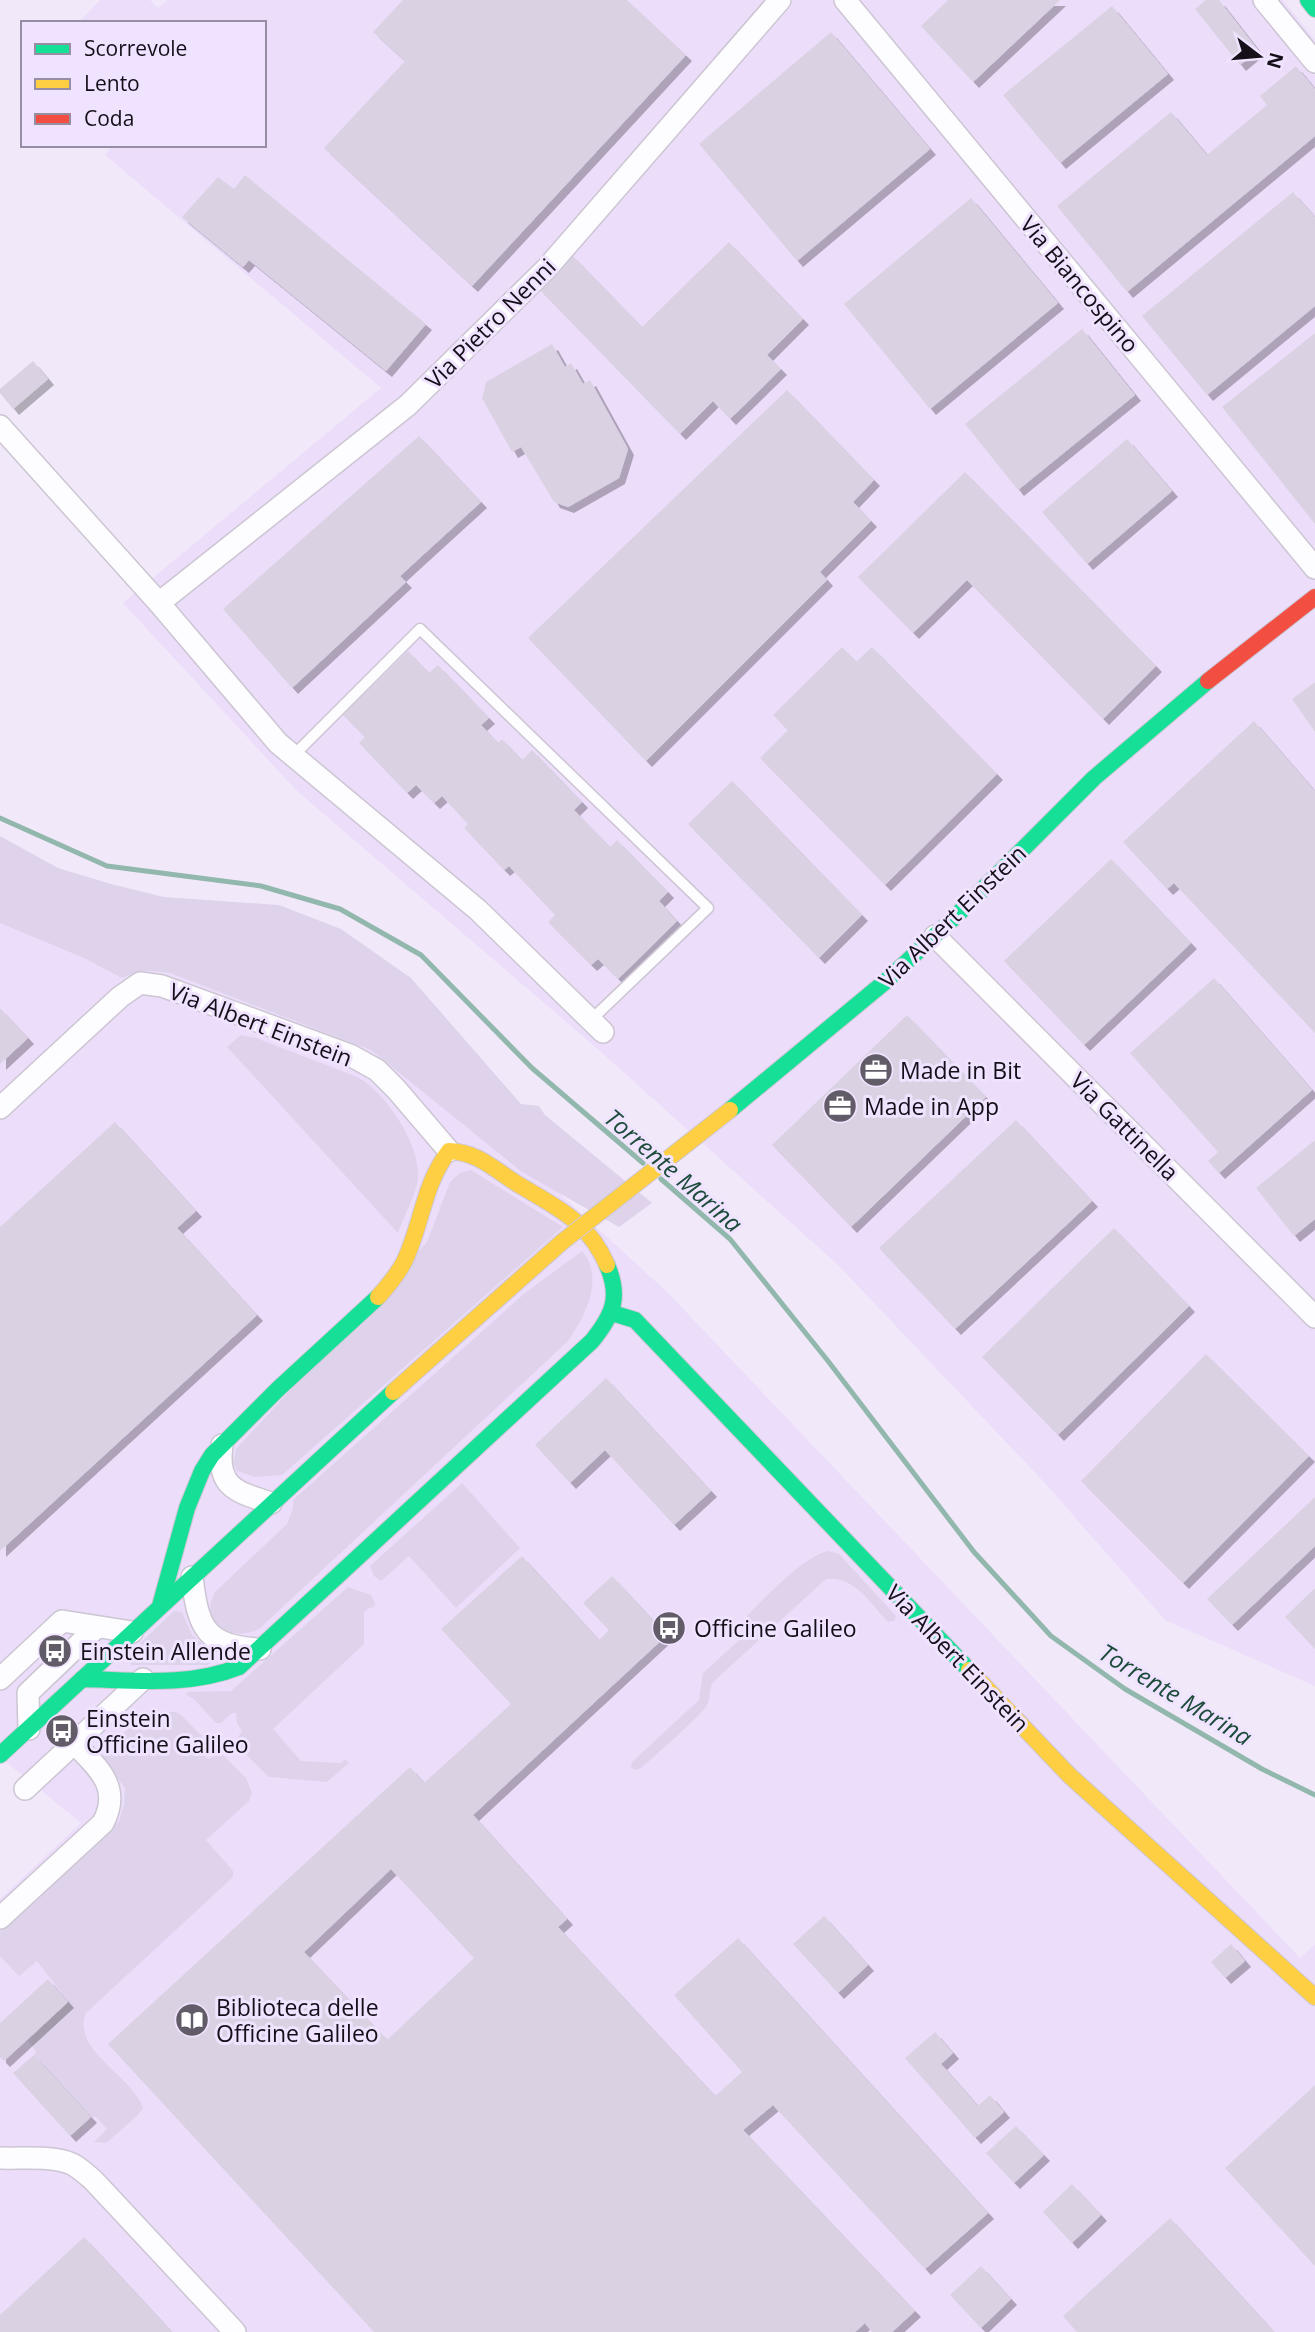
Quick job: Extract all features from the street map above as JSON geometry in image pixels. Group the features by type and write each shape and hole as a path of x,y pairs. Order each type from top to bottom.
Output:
{"street":[{"name":"Via Pietro Nenni","path":"159,603 408,405 547,268 780,0"},
{"name":"Via Biancospino","path":"845,0 1315,568"},
{"path":"1264,0 1315,62"},
{"path":"1308,0 1315,9"},
{"path":"1295,38 1315,24"},
{"path":"0,426 159,603 278,743 478,910 597,1026"},
{"name":"Via Albert Einstein","path":"0,1755 417,1369 562,1242 828,1031 935,936 1091,781 1197,689 1315,597"},
{"name":"Via Gattinella","path":"935,936 1315,1317"},
{"name":"Via Albert Einstein","path":"0,1108 120,996 140,983 162,986 349,1055 377,1070 449,1151"},
{"path":"82,1679 214,1677 239,1667 592,1341 612,1313 614,1287 609,1267 599,1247 570,1214 483,1160 463,1150 449,1151 434,1172 405,1259 397,1274 380,1295 269,1397 212,1455 200,1475 160,1606"},
{"name":"Via Albert Einstein","path":"612,1313 635,1320 1069,1775 1315,1997"},
{"path":"222,1444 220,1461 225,1481 235,1490 271,1503"},
{"path":"192,1577 200,1620 215,1640 242,1648 260,1649"},
{"path":"0,1679 62,1621 132,1632"},
{"path":"29,1729 28,1693 97,1627"},
{"path":"25,1789 143,1679"},
{"path":"0,1917 103,1823 110,1810 109,1787 103,1773 74,1744"},
{"path":"0,2158 58,2161 71,2164 81,2171 94,2181 235,2332"}],"lane":[{"path":"293,756 420,629 708,908 597,1026"}],"shaded area":[{"path":"100,0 150,0 158,8 168,0 1283,0 1315,40 1315,1686 1165,1620 1043,1481 838,1265 601,1052 296,790 123,603 381,388 105,155 111,147 266,147 266,21 80,21"},
{"path":"0,836 58,868 111,884 164,897 279,905 341,929 411,978 521,1104 539,1106 545,1115 652,1203 619,1227 522,1172 371,1050 170,973 146,971 122,978 84,958 0,923"},
{"path":"0,912 359,1036 522,1159 667,1292 1300,1958 1315,1944 1315,2332 0,2332 0,1899 81,1823 0,1757"},
{"path":"241,1035 256,1038 357,1077 368,1084 389,1106 407,1134 417,1163 418,1176 413,1197 398,1233 227,1047"},
{"path":"471,1170 563,1227 282,1475 255,1477 237,1471 233,1463 236,1449 427,1242 450,1182 460,1173"},
{"path":"582,1251 589,1262 592,1285 581,1321 568,1341 259,1629 238,1634 220,1628 211,1614 215,1592 287,1524 293,1500 525,1293"},
{"path":"462,1483 520,1548 456,1608 409,1556 381,1581 374,1576 370,1566"},
{"path":"828,1551 839,1554 896,1616 894,1621 888,1622 854,1586 836,1579 826,1579 713,1682 708,1703 688,1725 641,1768 631,1768 632,1762 699,1700 703,1673 747,1633 747,1616 797,1568"},
{"path":"348,1587 371,1595 375,1603 373,1608 364,1612 364,1644 273,1729 301,1761 341,1763 345,1759 349,1763 327,1782 269,1777 234,1743 242,1731 237,1723 236,1713 232,1713 221,1723 216,1723 193,1698 186,1695 187,1692 231,1691"},
{"path":"174,1611 182,1612 192,1635 212,1652 213,1660 208,1665 132,1665 127,1660 128,1655"},
{"path":"149,1711 180,1714 202,1736 190,1750 193,1753 202,1753 208,1759 221,1753 246,1778 252,1793 249,1801 206,1840 233,1871 233,1877 86,2013 84,2027 87,2039 137,2096 143,2108 106,2143 94,2142 107,2129 96,2117 91,2117 34,2055 36,2051 28,2041 68,2001 37,1961 19,1976 0,1956 0,1931 119,1821 125,1788 102,1757 107,1748"}],"building":[{"path":"403,0 627,0 686,55 472,286 324,148 405,61 373,32"},
{"path":"948,0 1060,0 973,82 921,26"},
{"path":"1206,0 1219,0 1258,50 1240,65 1195,9"},
{"path":"1112,6 1168,74 1060,163 1003,95"},
{"path":"831,32 930,149 797,261 699,144"},
{"path":"1296,66 1315,89 1315,136 1127,292 1057,206 1171,112 1207,155 1267,105 1260,96"},
{"path":"245,175 426,324 386,371 249,260 243,267 182,217 218,177 234,189"},
{"path":"1293,192 1315,217 1315,306 1207,395 1142,316"},
{"path":"971,198 1058,303 930,409 844,304"},
{"path":"729,242 803,319 767,355 781,369 730,419 713,401 680,434 537,287 571,254 642,327"},
{"path":"1082,329 1135,395 1018,490 965,424"},
{"path":"1315,333 1315,524 1222,407"},
{"path":"552,344 565,367 571,363 583,384 590,380 628,449 619,478 568,507 554,502 521,447 512,452 482,398 486,382"},
{"path":"33,361 48,379 13,409 0,393 0,389"},
{"path":"787,390 874,480 853,502 871,521 820,572 827,580 646,761 528,638"},
{"path":"419,436 481,502 400,576 406,582 292,688 223,609"},
{"path":"1127,439 1172,491 1087,564 1042,512"},
{"path":"965,472 1156,666 1103,719 967,580 913,633 858,577"},
{"path":"842,647 856,662 872,647 997,774 885,885 760,758 788,730 773,715"},
{"path":"408,651 429,673 438,665 489,718 481,725 498,743 502,739 522,760 532,750 582,802 574,810 610,847 617,840 668,892 659,901 677,921 618,979 598,959 591,965 548,922 555,915 509,866 504,870 464,828 468,824 442,796 434,803 416,785 407,793 359,743 365,737 343,715"},
{"path":"1315,682 1315,732 1292,699"},
{"path":"1254,721 1315,791 1315,1033 1174,883 1167,889 1123,842"},
{"path":"732,781 862,915 819,958 688,824"},
{"path":"1111,859 1191,943 1084,1045 1004,961"},
{"path":"1214,978 1312,1090 1219,1173 1208,1161 1218,1152 1130,1053"},
{"path":"0,1008 28,1038 0,1064"},
{"path":"907,1015 986,1097 851,1227 772,1145"},
{"path":"1016,1120 1092,1201 955,1329 879,1248"},
{"path":"115,1122 196,1211 177,1228 257,1315 0,1551 0,1227"},
{"path":"1315,1140 1315,1219 1294,1236 1256,1188"},
{"path":"1114,1228 1189,1306 1058,1435 982,1357"},
{"path":"1206,1354 1309,1456 1183,1583 1081,1481"},
{"path":"606,1378 711,1491 674,1525 605,1450 570,1483 535,1445"},
{"path":"1315,1497 1315,1546 1232,1625 1207,1599"},
{"path":"522,1556 599,1640 609,1630 583,1603 612,1576 667,1635 473,1815 567,1919 558,1927 715,2096 742,2072 674,1995 738,1938 988,2213 925,2269 773,2105 743,2130 915,2311 892,2332 872,2332 865,2323 855,2332 374,2332 108,2044 410,1767 424,1783 511,1704 441,1629","holes":["391,1869 474,1958 387,2040 304,1952"]},
{"path":"1315,1588 1315,1649 1285,1617"},
{"path":"824,1916 868,1965 838,1993 793,1944"},
{"path":"1231,1944 1245,1961 1225,1978 1211,1962"},
{"path":"48,1979 68,2002 4,2061 0,2057 0,2023"},
{"path":"935,2032 953,2053 941,2064 978,2106 990,2095 1004,2112 975,2138 905,2058"},
{"path":"34,2055 91,2117 70,2136 13,2073"},
{"path":"1315,2085 1315,2266 1225,2168"},
{"path":"1016,2126 1044,2155 1014,2183 986,2153"},
{"path":"1072,2184 1101,2215 1072,2243 1043,2212"},
{"path":"1170,2218 1274,2332 1077,2332 1063,2316"},
{"path":"84,2237 172,2332 0,2332 0,2315"},
{"path":"981,2266 1011,2299 981,2328 950,2295"}],"waterway":[{"name":"Torrente Marina","path":"0,818 107,866 261,886 340,909 421,955 532,1068 643,1163"},
{"name":"Torrente Marina","path":"661,1179 730,1239 828,1361 974,1552 1051,1636 1125,1689 1262,1769 1315,1795"}],"traffic: fast":[{"path":"1308,0 1315,9"},
{"path":"730,1110 886,981 956,916 1094,778 1208,681"},
{"path":"82,1679 181,1680 239,1667 592,1341 605,1323 613,1305 614,1287 607,1265"},
{"path":"160,1606 187,1508 202,1471 212,1455 278,1389 378,1297"},
{"path":"612,1313 635,1320 969,1670"},
{"path":"0,1755 393,1392"}],"traffic: slow":[{"path":"562,1242 730,1110"},
{"path":"378,1297 404,1262 428,1191 449,1151 468,1154 485,1162 569,1216 590,1237 607,1265"},
{"path":"393,1392 562,1242"},
{"path":"969,1670 1069,1775 1315,1997"}],"traffic: jam":[{"path":"1208,681 1315,597"}],"place":[{"name":"Made in Bit","path":"876,1070"},
{"name":"Made in App","path":"840,1106"},
{"name":"Officine Galileo","path":"669,1628"},
{"name":"Einstein Allende","path":"55,1651"},
{"name":"Einstein Officine Galileo","path":"62,1731"},
{"name":"Biblioteca delle Officine Galileo","path":"192,2020"}]}
